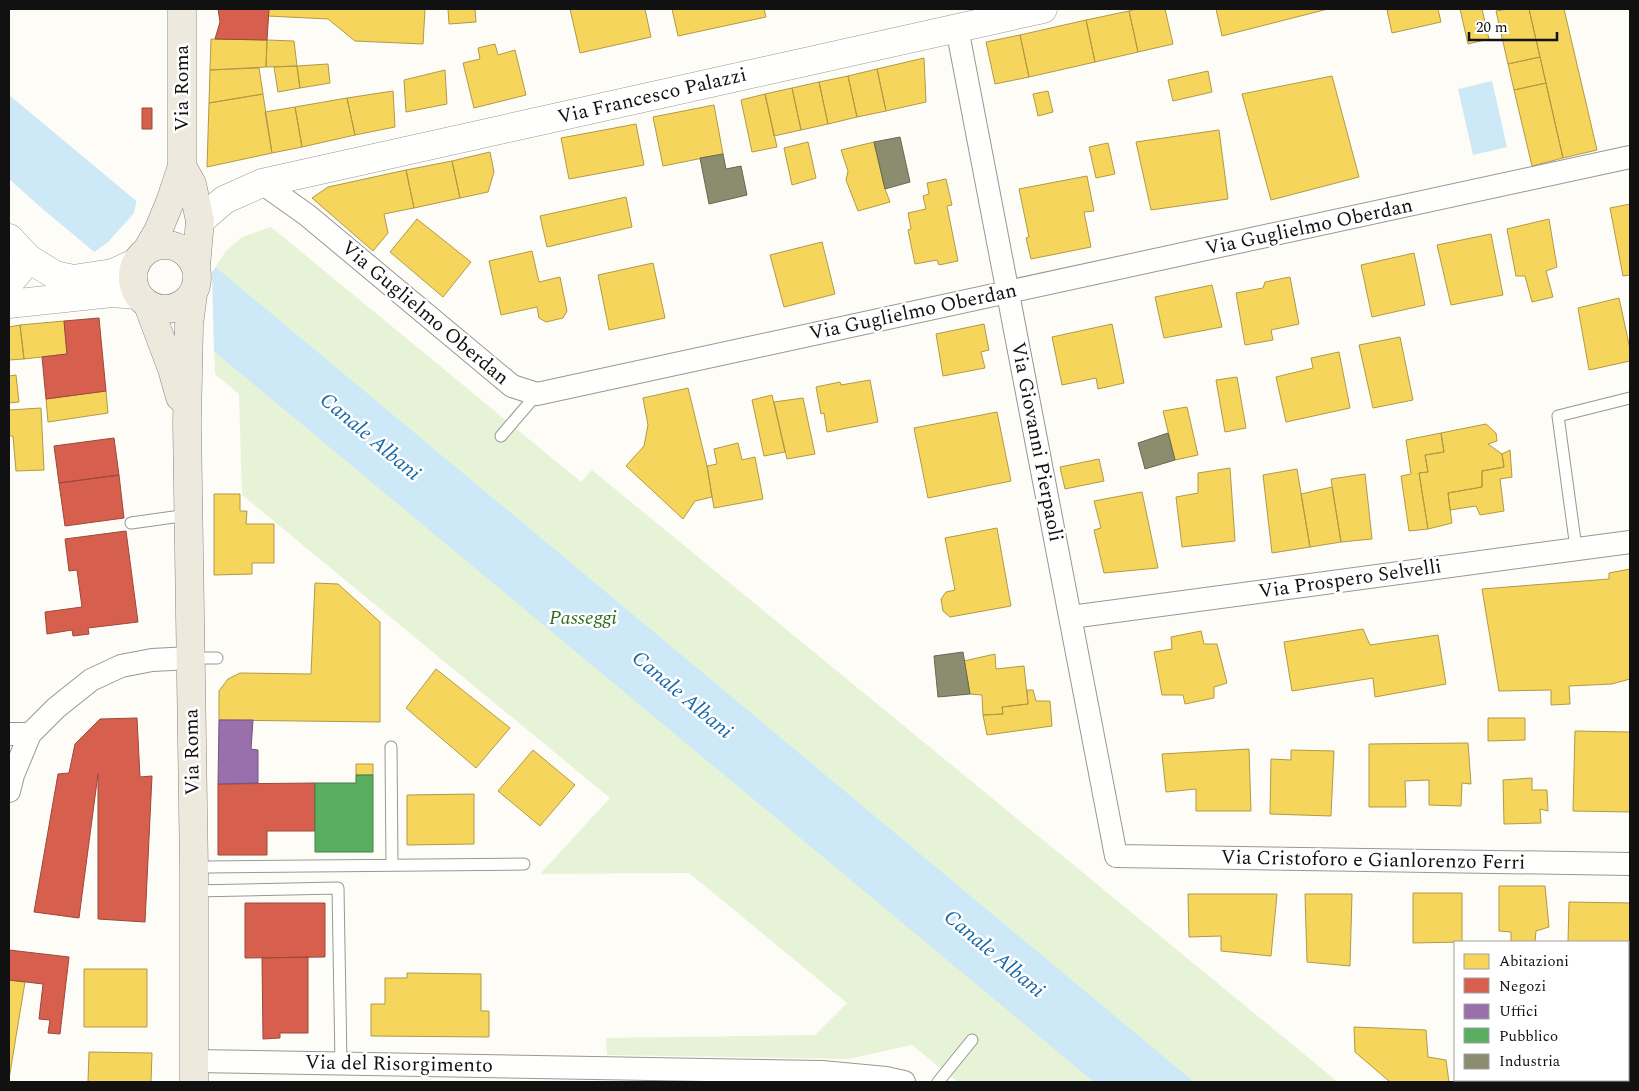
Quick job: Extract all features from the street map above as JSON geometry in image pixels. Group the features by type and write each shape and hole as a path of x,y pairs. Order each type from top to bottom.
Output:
{"main road":[{"name":"Via Roma","path":"182,9 182,166 158,231 132,271 132,280 143,300 172,369 187,423"},
{"name":"Via Roma","path":"182,166 192,184 200,221 196,266 198,276 192,294 189,325 187,423 188,515 204,658 194,880 194,1071"},
{"path":"141,256 156,246 165,244 184,250 196,266"},
{"path":"143,300 157,309 167,309 177,307 186,302 192,294"}],"street":[{"name":"Via Francesco Palazzi","path":"200,221 224,200 262,183 1033,10"},
{"name":"Via Giovanni Pierpaoli","path":"957,28 1116,856"},
{"name":"Via Guglielmo Oberdan","path":"262,183 307,215 512,386 537,394 1630,158"},
{"path":"9,238 29,259 55,276 73,278 113,273 141,256"},
{"path":"9,283 29,259"},
{"path":"9,304 112,293 143,300"},
{"name":"Via Prospero Selvelli","path":"1071,618 1630,542"},
{"path":"9,791 20,734 91,680 121,666 152,660 204,658"},
{"name":"Via Cristoforo e Gianlorenzo Ferri","path":"1116,856 1630,864"},
{"name":"Via del Risorgimento","path":"194,1071 341,1063 546,1075 716,1076 822,1072 886,1078 904,1082"}],"lane":[{"path":"501,436 537,394"},
{"path":"1576,548 1558,416 1630,398"},
{"path":"131,523 188,515"},
{"path":"391,747 392,865"},
{"path":"194,880 210,867 524,864"},
{"path":"194,880 338,888 341,1063"},
{"path":"938,1082 972,1040"}],"green space":[{"name":"Passeggi","path":"271,227 581,482 592,470 1338,1082 958,1082 912,1045 848,1059 607,1055 606,1038 815,1035 847,1003 689,873 540,874 610,798 242,495 239,394 215,374 212,272 226,251 242,237"}],"water":[{"path":"1492,81 1507,147 1473,155 1458,89"},
{"name":"Canale Albani","path":"9,95 1194,1082 1094,1082 45,211 9,179"}],"pier":[{"path":"137,198 217,265 212,272 214,354 93,253 108,242 134,213"}],"building: Abitazioni":[{"path":"269,9 425,9 423,44 355,41 328,19 268,16"},
{"path":"448,9 475,9 476,22 449,24"},
{"path":"570,9 645,9 651,37 580,53"},
{"path":"672,9 764,9 766,17 678,36"},
{"path":"1136,9 1165,9 1173,44 1138,52 1129,11"},
{"path":"1216,9 1328,9 1222,36"},
{"path":"1438,9 1441,22 1392,33 1387,10"},
{"path":"1460,9 1482,9 1489,39 1468,44"},
{"path":"1529,9 1540,57 1508,64 1496,11"},
{"path":"1529,9 1564,9 1597,150 1563,158"},
{"path":"1129,11 1138,52 1095,62 1086,20"},
{"path":"1086,20 1095,62 1029,77 1020,35"},
{"path":"1020,35 1029,77 995,84 986,42"},
{"path":"211,39 267,40 266,67 210,70"},
{"path":"267,40 294,41 297,66 266,67"},
{"path":"495,44 498,55 515,50 526,95 474,108 463,63 480,59 478,48"},
{"path":"1540,57 1546,83 1514,90 1508,64"},
{"path":"924,58 926,102 886,111 877,69"},
{"path":"328,64 330,83 300,88 297,66"},
{"path":"297,66 300,88 278,92 274,67"},
{"path":"259,68 263,94 209,103 210,70"},
{"path":"877,69 886,111 857,117 848,76"},
{"path":"445,70 447,104 406,112 404,80"},
{"path":"1208,71 1212,92 1173,101 1168,80"},
{"path":"848,76 857,117 828,124 819,82"},
{"path":"1332,76 1359,177 1271,200 1242,94"},
{"path":"819,82 828,124 801,130 792,88"},
{"path":"1546,83 1563,158 1532,166 1514,90"},
{"path":"792,88 801,130 774,136 765,94"},
{"path":"393,91 395,127 355,135 347,98"},
{"path":"1048,91 1053,112 1038,116 1033,94"},
{"path":"263,94 272,153 207,167 209,103"},
{"path":"765,94 777,147 752,152 741,100"},
{"path":"347,98 355,135 302,147 295,107"},
{"path":"714,105 723,154 663,166 653,117"},
{"path":"295,107 302,147 272,153 265,112"},
{"path":"636,124 644,165 569,179 561,138"},
{"path":"1219,130 1228,199 1151,210 1136,142"},
{"path":"808,142 816,178 792,185 784,148"},
{"path":"874,142 890,202 858,211 846,180 848,171 841,150"},
{"path":"1108,143 1115,174 1096,178 1089,147"},
{"path":"490,152 494,172 488,192 460,198 452,161"},
{"path":"452,161 460,198 414,208 406,170"},
{"path":"406,170 414,208 384,214 388,233 373,251 312,198 328,187"},
{"path":"1087,176 1094,211 1084,212 1091,247 1031,259 1026,238 1029,237 1019,189"},
{"path":"946,179 952,205 947,206 958,261 939,265 937,260 915,264 908,230 911,229 908,213 926,209 923,196 929,194 927,183"},
{"path":"626,197 632,227 547,247 540,216"},
{"path":"1630,204 1630,275 1623,276 1610,208"},
{"path":"417,219 471,262 443,297 390,252"},
{"path":"1549,219 1557,267 1546,271 1553,297 1532,302 1525,276 1516,276 1507,229"},
{"path":"1491,234 1503,295 1451,305 1437,245"},
{"path":"822,242 835,294 784,307 770,255"},
{"path":"532,251 539,282 560,277 567,311 563,318 546,322 539,318 537,307 501,315 489,261"},
{"path":"1414,253 1425,305 1372,317 1361,265"},
{"path":"653,263 665,318 609,330 598,275"},
{"path":"1290,277 1299,324 1271,330 1273,340 1245,345 1236,293 1263,288 1265,282"},
{"path":"1212,285 1222,327 1164,338 1155,297"},
{"path":"1619,298 1630,349 1630,361 1589,370 1578,308"},
{"path":"64,321 67,354 24,359 20,325"},
{"path":"984,324 989,350 981,352 985,368 943,376 936,334"},
{"path":"1112,324 1124,383 1098,389 1096,378 1062,385 1052,337"},
{"path":"20,325 24,359 9,360 9,327"},
{"path":"1400,337 1413,400 1373,408 1359,345"},
{"path":"1339,352 1350,408 1286,422 1276,377 1313,368 1311,358"},
{"path":"16,375 19,402 9,403 9,376"},
{"path":"1237,377 1246,428 1225,432 1216,380"},
{"path":"870,380 878,422 827,432 824,413 821,414 816,387 840,382 841,385"},
{"path":"688,388 707,466 712,497 695,501 683,519 626,466 644,446 648,425 643,398"},
{"path":"106,391 108,413 48,422 46,399"},
{"path":"772,395 785,452 764,456 752,400"},
{"path":"803,398 815,454 787,459 774,402"},
{"path":"1187,407 1198,455 1175,460 1163,411"},
{"path":"41,408 44,470 16,471 13,436 9,436 9,410"},
{"path":"997,412 1011,481 928,498 914,428"},
{"path":"1486,424 1496,433 1497,441 1488,444 1502,454 1504,467 1482,471 1482,487 1448,493 1452,523 1428,529 1419,473 1428,472 1425,455 1444,452 1441,433"},
{"path":"1441,433 1444,452 1425,455 1428,472 1419,473 1428,529 1409,531 1401,476 1411,474 1406,440"},
{"path":"738,443 742,460 755,457 763,499 714,508 707,466 717,464 714,449"},
{"path":"1510,450 1512,477 1500,479 1504,511 1480,515 1476,506 1450,510 1448,493 1482,487 1482,471 1504,467 1502,454"},
{"path":"1099,459 1104,481 1065,489 1060,467"},
{"path":"1230,468 1235,541 1182,547 1176,497 1198,493 1198,473"},
{"path":"1297,469 1310,547 1272,553 1263,475"},
{"path":"1365,474 1372,539 1341,542 1331,479"},
{"path":"1332,487 1341,542 1310,547 1301,494"},
{"path":"1142,492 1158,568 1104,573 1094,530 1101,528 1094,501"},
{"path":"214,494 240,494 240,511 247,511 246,524 274,524 274,563 252,563 252,574 214,575"},
{"path":"997,528 1011,606 950,617 943,611 941,599 946,592 955,590 945,538"},
{"path":"1630,569 1630,679 1612,684 1569,686 1570,704 1551,705 1551,690 1499,691 1482,589 1609,579 1609,573"},
{"path":"315,583 338,584 380,622 380,722 219,720 219,691 228,679 240,673 311,674"},
{"path":"1363,629 1370,645 1438,635 1446,684 1375,697 1373,678 1292,691 1284,642"},
{"path":"1201,631 1204,644 1217,644 1227,683 1214,687 1214,698 1185,704 1183,695 1162,695 1154,652 1172,649 1171,637"},
{"path":"995,654 996,669 1024,666 1028,704 1002,707 1003,714 983,715 982,695 970,694 964,661"},
{"path":"436,669 510,728 476,768 406,708"},
{"path":"1027,690 1033,690 1036,701 1050,701 1052,726 987,735 983,715 1003,714 1002,707 1028,704"},
{"path":"1488,718 1525,718 1525,740 1488,741"},
{"path":"1575,731 1630,732 1630,812 1573,811"},
{"path":"1468,743 1471,784 1462,783 1461,806 1429,805 1429,780 1405,781 1406,807 1369,807 1369,744"},
{"path":"1249,749 1251,811 1196,811 1196,789 1166,792 1162,754"},
{"path":"533,750 575,785 540,826 498,791"},
{"path":"1291,750 1334,751 1331,816 1270,814 1271,759 1291,760"},
{"path":"356,764 373,764 373,775 356,775"},
{"path":"1532,778 1532,790 1547,790 1548,811 1540,809 1541,823 1504,824 1503,780"},
{"path":"474,794 474,844 407,845 407,795"},
{"path":"1499,886 1545,886 1549,927 1536,931 1535,941 1511,941 1511,932 1499,931"},
{"path":"1413,893 1462,893 1462,941 1413,943"},
{"path":"1188,894 1277,894 1271,956 1221,951 1221,936 1189,937"},
{"path":"1305,894 1352,894 1350,966 1307,962"},
{"path":"1569,902 1630,903 1630,975 1629,941 1568,941"},
{"path":"84,969 147,969 147,1027 84,1027"},
{"path":"407,973 481,974 481,1011 489,1011 489,1037 371,1036 371,1004 385,1004 385,978 407,978"},
{"path":"9,980 25,982 9,1079"},
{"path":"1354,1027 1426,1030 1428,1057 1446,1060 1449,1082 1390,1082 1355,1052"},
{"path":"89,1052 152,1053 151,1082 88,1082"},
{"path":"1468,1081 1511,1081 1511,1082"},
{"path":"1511,1081 1539,1081 1539,1082"},
{"path":"1539,1081 1616,1081 1616,1082"}],"building: Negozi":[{"path":"218,9 269,9 267,40 215,39 220,22"},
{"path":"142,108 152,108 152,129 142,129"},
{"path":"99,318 106,391 46,399 42,357 67,354 64,321"},
{"path":"114,438 119,475 59,483 54,446"},
{"path":"119,475 124,518 65,526 59,483"},
{"path":"126,531 138,622 88,628 89,634 73,636 72,630 47,634 45,612 82,607 77,570 69,571 65,539"},
{"path":"137,718 140,777 152,776 145,922 98,919 98,774 79,918 34,912 58,774 69,773 75,744 100,719"},
{"path":"315,783 315,831 267,831 267,855 218,855 218,784"},
{"path":"245,903 325,903 325,957 245,958"},
{"path":"9,950 69,957 60,1034 48,1033 50,1020 39,1019 43,984 9,980"},
{"path":"308,957 308,1033 280,1033 280,1038 263,1039 262,958"}],"building: Uffici":[{"path":"219,720 253,720 251,749 258,750 258,783 218,784"}],"building: Pubblico":[{"path":"356,775 373,775 373,852 315,852 315,783 356,783"}],"building: Industria":[{"path":"900,137 910,182 885,189 874,142"},
{"path":"723,154 726,169 741,166 747,195 709,204 700,158"},
{"path":"1168,433 1175,460 1145,469 1138,443"},
{"path":"963,652 970,694 938,697 934,656"}]}
